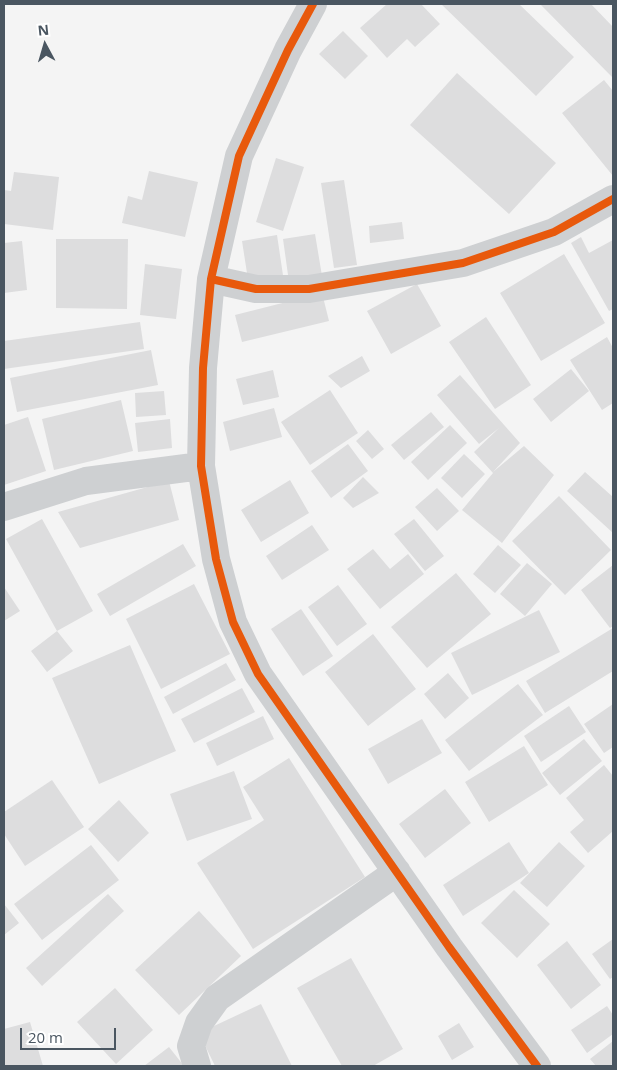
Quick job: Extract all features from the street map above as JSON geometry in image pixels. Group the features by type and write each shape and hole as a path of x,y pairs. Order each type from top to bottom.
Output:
{"street":[{"path":"313,4 288,50 239,156 211,280 203,368 201,466 216,559 233,622 258,674 536,1066"},
{"path":"211,280 256,289 309,288 463,263 554,232 613,199"},
{"path":"4,508 86,481 201,466"},
{"path":"197,1066 191,1046 199,1023 217,998 397,872"}],"building":[{"path":"387,4 421,4 440,24 415,47 407,39 387,58 360,28"},
{"path":"441,4 519,4 574,57 536,96"},
{"path":"540,4 591,4 613,27 613,78"},
{"path":"343,31 368,56 345,79 319,54"},
{"path":"457,73 556,163 509,214 410,125"},
{"path":"604,80 613,91 613,176 562,113"},
{"path":"276,158 304,167 283,231 256,222"},
{"path":"149,171 198,182 185,237 122,223 128,196 142,200"},
{"path":"14,172 59,177 53,230 4,224 4,190 11,191"},
{"path":"344,180 357,265 334,268 321,183"},
{"path":"402,222 404,239 370,243 369,226"},
{"path":"315,234 322,276 289,282 283,239"},
{"path":"277,235 284,282 249,286 242,241"},
{"path":"581,237 589,253 613,240 613,309 609,311 571,243"},
{"path":"56,239 128,239 127,309 56,308"},
{"path":"22,241 27,290 4,293 4,243"},
{"path":"564,254 605,323 541,361 500,293"},
{"path":"145,264 182,269 176,319 140,315"},
{"path":"417,284 441,326 391,354 367,311"},
{"path":"322,293 329,321 242,342 235,315"},
{"path":"486,317 531,385 495,409 449,342"},
{"path":"140,322 144,349 4,369 4,341"},
{"path":"607,337 613,348 613,403 602,410 570,360"},
{"path":"151,350 158,385 17,412 10,378"},
{"path":"362,356 370,371 341,388 328,376"},
{"path":"571,369 589,391 551,422 533,399"},
{"path":"273,370 279,397 243,405 236,379"},
{"path":"460,375 520,443 493,472 524,446 554,475 502,543 462,510 493,473 474,452 499,428 479,444 437,395"},
{"path":"330,390 358,433 310,465 281,422"},
{"path":"164,391 166,415 136,417 135,393"},
{"path":"121,400 133,451 54,470 42,419"},
{"path":"274,408 282,437 230,451 223,422"},
{"path":"431,412 444,427 404,460 391,445"},
{"path":"28,417 46,471 4,485 4,425"},
{"path":"170,419 172,448 138,452 135,423"},
{"path":"450,425 467,443 428,480 411,462"},
{"path":"368,430 384,449 372,459 356,441"},
{"path":"348,444 368,471 331,498 311,471"},
{"path":"464,454 485,474 462,498 441,478"},
{"path":"585,472 613,497 613,533 567,491"},
{"path":"363,477 379,493 353,508 343,498"},
{"path":"290,480 309,513 261,542 241,510"},
{"path":"169,481 179,520 80,548 58,512"},
{"path":"437,488 459,511 437,531 415,507"},
{"path":"559,496 611,550 565,595 512,541"},
{"path":"42,519 93,611 57,631 6,539"},
{"path":"414,519 444,556 425,571 394,534"},
{"path":"312,525 329,550 282,580 266,556"},
{"path":"183,544 196,566 110,616 97,594"},
{"path":"498,545 521,565 495,593 473,574"},
{"path":"373,549 390,569 408,554 424,574 380,609 347,569"},
{"path":"527,563 552,584 525,616 500,594"},
{"path":"613,565 613,626 610,628 581,590"},
{"path":"456,573 491,614 427,668 391,627"},
{"path":"194,584 230,654 161,689 126,619"},
{"path":"338,585 367,624 337,646 308,607"},
{"path":"4,587 20,611 4,621"},
{"path":"301,609 333,656 303,676 271,629"},
{"path":"539,610 560,652 472,695 451,653"},
{"path":"613,628 613,671 545,713 526,681"},
{"path":"57,631 73,651 47,672 31,651"},
{"path":"373,634 416,689 368,726 325,672"},
{"path":"130,645 176,751 99,784 52,678"},
{"path":"226,663 236,680 173,714 164,697"},
{"path":"448,673 469,698 445,719 424,694"},
{"path":"518,684 543,715 469,771 445,740"},
{"path":"242,688 255,712 194,743 181,719"},
{"path":"613,704 613,747 604,753 584,724"},
{"path":"569,706 586,732 541,762 524,736"},
{"path":"263,716 274,739 217,766 206,743"},
{"path":"422,719 442,753 388,784 368,749"},
{"path":"584,739 602,761 560,795 542,773"},
{"path":"524,746 548,785 489,822 465,782"},
{"path":"289,758 365,877 253,949 197,863 264,820 243,787"},
{"path":"604,765 613,776 613,831 588,853 570,832 584,820 566,798"},
{"path":"234,771 252,819 187,841 170,794"},
{"path":"52,780 84,827 25,866 4,834 4,812"},
{"path":"445,789 471,823 425,858 399,824"},
{"path":"119,800 149,833 118,862 88,829"},
{"path":"509,842 529,873 463,916 443,885"},
{"path":"559,842 585,866 547,907 520,883"},
{"path":"91,845 119,880 42,940 14,904"},
{"path":"514,890 550,924 517,958 481,923"},
{"path":"108,894 124,911 42,986 26,968"},
{"path":"4,904 19,923 4,935"},
{"path":"199,911 241,956 179,1015 135,970"},
{"path":"613,939 613,977 610,979 592,954"},
{"path":"567,941 601,985 571,1009 537,965"},
{"path":"351,958 403,1049 373,1066 342,1066 297,988"},
{"path":"115,988 153,1030 116,1064 77,1022"},
{"path":"261,1004 292,1066 215,1066 199,1033"},
{"path":"607,1006 613,1015 613,1034 587,1053 571,1030"},
{"path":"30,1022 43,1066 4,1066 4,1029"},
{"path":"459,1023 474,1047 452,1060 438,1036"},
{"path":"613,1041 613,1066 596,1066 590,1059"},
{"path":"169,1047 184,1066 144,1066"}],"cycle path":[{"path":"313,4 288,50 239,156 211,279 203,368 201,466 216,559 233,622 258,674 449,947 537,1066"},
{"path":"211,279 256,289 309,289 463,263 554,232 613,199"}]}
